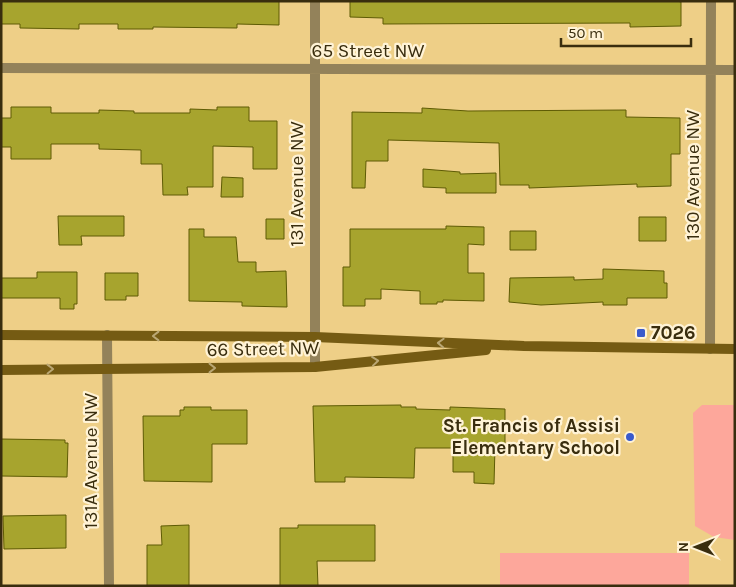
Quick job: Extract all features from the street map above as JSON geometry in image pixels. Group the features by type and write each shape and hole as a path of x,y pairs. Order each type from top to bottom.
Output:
{"main road":[{"name":"66 Street NW","path":"1,335 315,337 524,346 735,349"},
{"name":"66 Street NW","path":"1,370 315,366 524,346"}],"street":[{"name":"131 Avenue NW","path":"315,1 315,366"},
{"name":"130 Avenue NW","path":"710,349 711,1"},
{"name":"65 Street NW","path":"1,68 735,70"},
{"name":"131A Avenue NW","path":"108,336 109,586"}],"shaded area":[{"path":"702,405 735,405 735,540 714,537 695,526 693,413"},
{"path":"500,553 689,553 689,586 500,586"}],"building":[{"path":"1,1 279,1 279,25 237,24 237,28 153,27 153,29 118,29 118,24 79,24 79,29 20,28 20,24 1,24"},
{"path":"350,1 677,1 681,2 681,26 630,27 630,23 383,24 383,18 350,17"},
{"path":"11,107 51,107 51,113 99,113 99,110 134,111 134,113 190,113 190,109 217,110 217,107 249,107 249,121 277,121 277,169 253,169 253,147 213,146 213,187 187,187 188,195 163,195 162,164 141,164 141,150 99,149 99,144 51,144 51,159 11,159 11,147 1,147 1,118 11,118"},
{"path":"422,108 468,111 626,110 626,117 680,118 680,154 671,154 671,186 637,187 637,184 529,188 529,185 500,185 499,143 388,140 388,161 366,161 365,188 352,188 352,112 422,113"},
{"path":"423,169 460,172 460,174 496,173 496,193 446,193 446,188 423,187"},
{"path":"222,177 243,178 243,197 221,197"},
{"path":"58,216 124,216 124,236 81,236 82,245 59,245"},
{"path":"639,217 666,217 666,241 639,241"},
{"path":"266,219 284,219 284,239 266,239"},
{"path":"446,226 484,227 484,245 468,244 468,273 484,273 484,301 443,300 443,302 437,302 437,304 420,304 420,291 381,289 381,299 365,299 365,306 343,306 343,267 350,267 350,229 446,229"},
{"path":"189,229 204,229 204,237 236,237 238,262 256,262 256,272 286,271 287,307 242,306 242,302 189,301"},
{"path":"510,231 536,231 536,250 510,250"},
{"path":"603,269 664,271 664,283 667,283 667,298 627,298 627,305 603,305 603,302 541,305 509,302 510,278 574,277 574,280 603,279"},
{"path":"37,272 77,272 77,304 74,304 74,309 60,309 60,298 1,298 1,278 37,278"},
{"path":"105,273 138,273 138,296 126,296 126,300 105,300"},
{"path":"401,405 401,407 416,407 416,409 450,410 450,407 505,409 505,448 495,447 494,484 474,483 474,472 453,472 453,448 415,448 414,478 345,477 345,482 315,482 313,406"},
{"path":"184,407 211,407 211,410 247,410 247,444 212,444 212,482 144,481 143,416 180,416 180,410 184,410"},
{"path":"1,439 65,440 65,443 68,443 67,477 1,476"},
{"path":"66,515 66,548 4,549 3,516"},
{"path":"189,525 189,586 147,586 147,545 162,545 161,526"},
{"path":"298,525 375,525 375,561 317,561 318,586 280,586 280,528 298,528"}],"place":[{"name":"7026","path":"641,333"},
{"name":"St. Francis of Assisi Elementary School","path":"630,437"}]}
